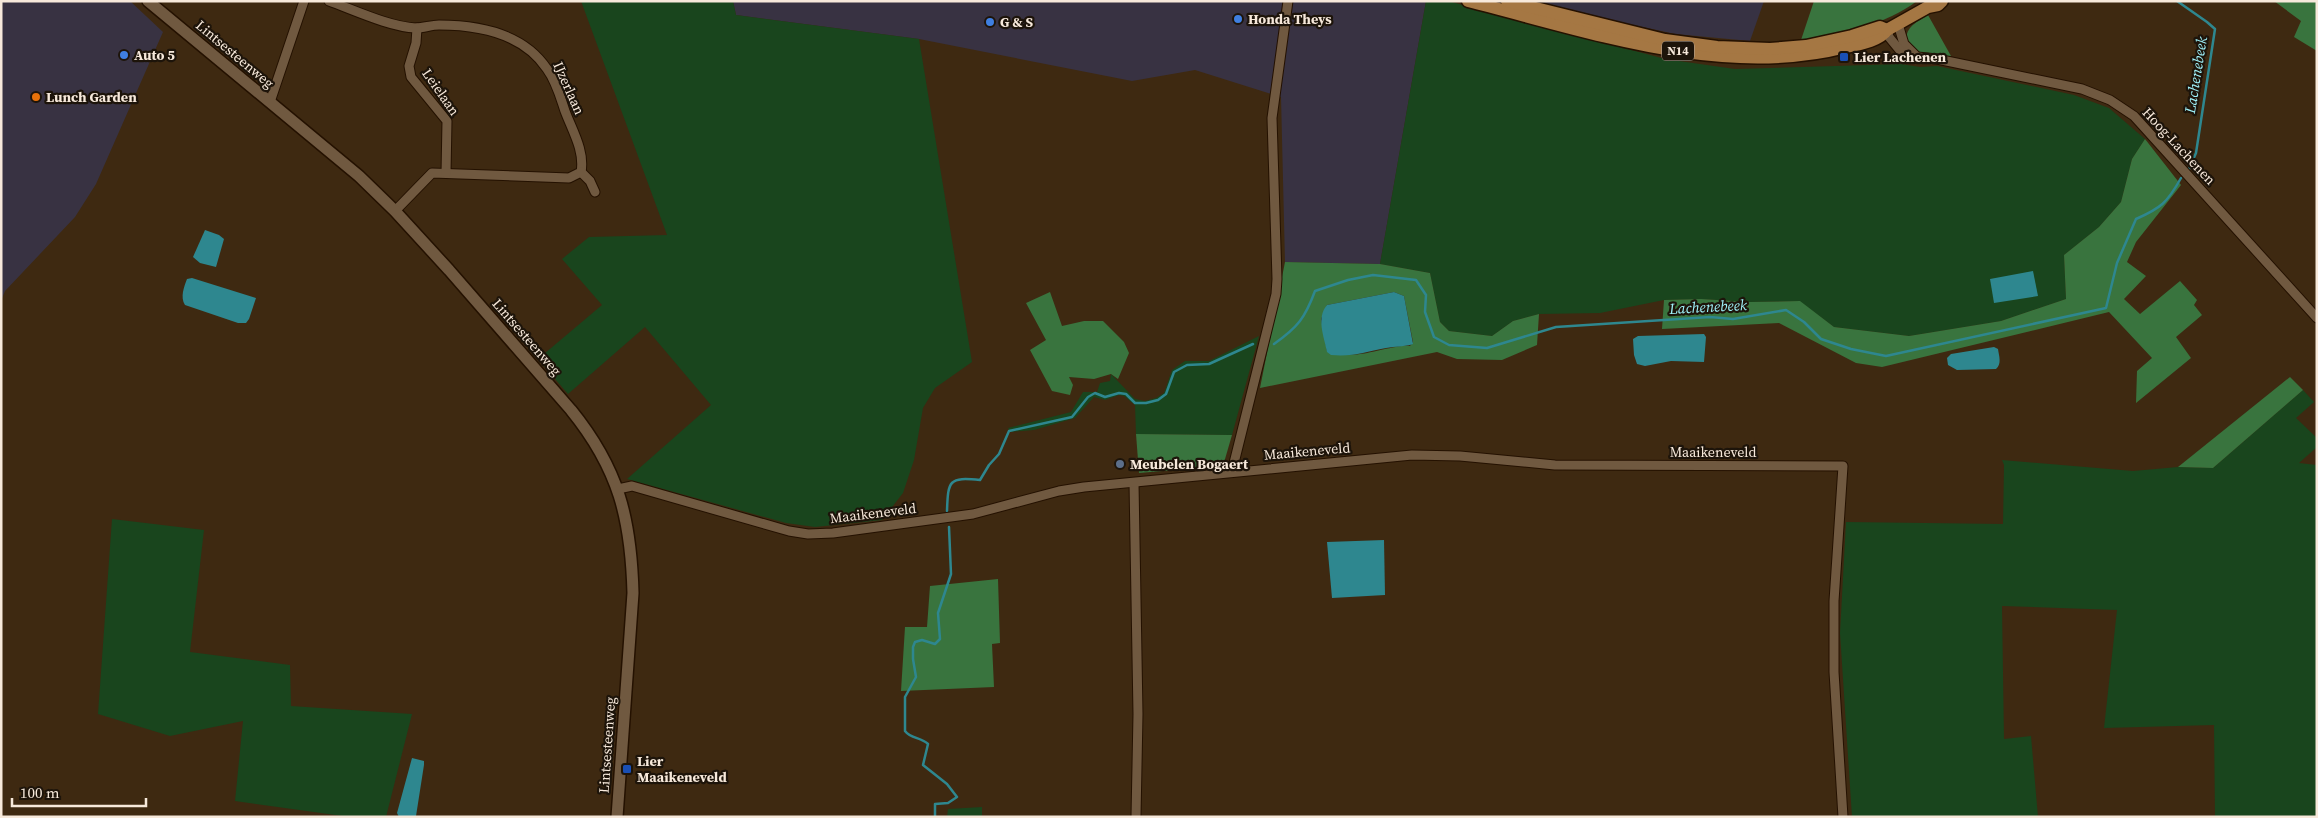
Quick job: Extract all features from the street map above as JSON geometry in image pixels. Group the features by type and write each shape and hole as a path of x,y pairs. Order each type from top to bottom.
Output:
{"main road":[{"name":"N14","path":"1468,1 1644,45 1714,56 1762,58 1811,54 1858,44 1883,35 1929,4 1938,5 1942,1"},
{"name":"N14","path":"1507,1 1666,40 1717,47 1770,49 1806,46 1843,39 1880,27 1893,27"}],"street":[{"name":"Lintsesteenweg","path":"148,1 359,176 395,211 449,270 589,433 602,454 618,489 628,528 633,593 617,817"},
{"path":"270,102 304,1"},
{"name":"IJzerlaan","path":"329,1 385,20 417,28 441,25 484,28 514,40 536,54 547,68 558,89 580,148 583,161 581,172"},
{"path":"1232,471 1276,294 1272,118 1288,1"},
{"name":"Hoog-Lachenen","path":"1893,27 1889,37 1902,53 2082,89 2122,107 2134,116 2317,318"},
{"name":"Leielaan","path":"417,28 416,43 409,66 411,77 447,121 446,173"},
{"path":"395,211 432,173 569,178 581,172 590,182 595,192"},
{"name":"Maaikeneveld","path":"618,489 632,486 789,531 808,534 834,533 973,514 1059,491 1232,471 1412,455 1460,456 1555,465 1843,466 1834,601 1834,663 1843,817"},
{"path":"1134,483 1138,714 1136,817"}],"shaded area":[{"path":"1,1 130,1 163,32 96,184 75,217 5,291 1,301"},
{"path":"733,1 1426,1 1380,264 1285,262 1281,97 1195,70 1132,81 919,39 736,15"},
{"path":"1523,1 1764,1 1750,41 1675,34"}],"green space":[{"path":"581,1 733,1 736,15 919,39 972,362 935,388 923,408 914,460 903,493 882,520 815,527 786,523 627,479 711,405 645,327 568,394 538,359 602,305 562,259 589,237 667,235"},
{"path":"1426,1 1448,1 1665,59 1735,69 1901,64 1920,67 1937,66 2074,95 2109,108 2145,139 2132,159 2121,202 2099,227 2064,255 2066,299 2001,321 1909,336 1834,327 1799,301 1749,302 1701,299 1664,300 1600,313 1539,314 1513,321 1492,336 1449,331 1440,322 1430,273 1380,264"},
{"path":"1814,1 1917,1 1877,23 1830,37 1801,40"},
{"path":"2274,1 2317,1 2317,51 2294,37 2301,21"},
{"path":"1928,15 1951,56 1931,57 1916,50 1906,41 1910,28"},
{"path":"2145,139 2181,185 2136,242 2127,262 2146,276 2124,299 2140,314 2180,281 2197,300 2194,305 2202,315 2176,337 2191,358 2136,403 2137,371 2152,358 2109,312 1882,367 1856,363 1779,323 1662,329 1664,300 1800,301 1834,327 1909,336 2001,321 2066,299 2064,255 2099,227 2121,202 2132,159"},
{"path":"1285,262 1380,264 1430,273 1440,322 1449,331 1492,336 1513,321 1539,314 1537,345 1502,360 1457,359 1437,352 1260,388","holes":["1394,292 1404,296 1413,342 1410,346 1356,354 1327,351 1321,319 1327,305"]},
{"path":"1050,292 1062,326 1084,321 1103,321 1124,342 1129,353 1118,379 1111,374 1094,379 1069,377 1073,385 1070,395 1052,391 1030,350 1046,340 1026,303"},
{"path":"1259,336 1232,435 1136,434 1135,405 1124,396 1119,395 1105,400 1094,397 1075,418 1034,430 1010,432 1008,428 1071,412 1083,392 1097,392 1100,383 1110,381 1111,374 1135,399 1145,401 1156,398 1164,393 1172,370 1185,361 1209,361"},
{"path":"2290,377 2303,390 2213,468 2178,467"},
{"path":"2303,390 2314,402 2296,418 2317,438 2317,447 2299,463 2317,465 2317,817 2215,817 2214,725 2104,728 2117,610 2002,606 2004,739 2031,736 2038,817 1852,817 1840,633 1846,522 2003,524 2004,465 2002,460 2133,471 2178,467 2213,468"},
{"path":"1136,434 1232,435 1223,466 1139,473"},
{"path":"112,519 204,530 190,652 290,665 291,706 412,714 386,817 350,817 235,801 243,721 170,736 98,714"},
{"path":"998,579 1000,643 992,644 994,687 901,691 905,627 927,627 930,586"},
{"path":"982,807 982,817 947,817 948,809"}],"water":[{"path":"205,230 224,239 216,267 200,263 193,257"},
{"path":"2033,271 2038,296 1994,303 1990,279"},
{"path":"192,278 256,298 246,323 238,323 185,305 183,299 184,289 187,279"},
{"path":"1394,292 1404,296 1413,344 1353,355 1331,355 1327,352 1321,321 1327,305"},
{"path":"1704,334 1706,337 1704,362 1671,361 1645,366 1637,364 1634,355 1633,339 1638,336"},
{"path":"1994,347 1998,349 2000,362 1996,369 1957,370 1948,365 1947,358 1951,354"},
{"path":"1384,540 1385,595 1332,598 1327,542"},
{"path":"412,758 424,761 416,816 399,817 397,813"}],"waterway":[{"name":"Lachenebeek","path":"2177,1 2215,29 2196,153 2189,169"},
{"name":"Lachenebeek","path":"1274,344 1300,321 1315,291 1348,280 1373,275 1416,280 1426,295 1425,312 1434,337 1449,345 1487,348 1556,327 1710,317 1733,319 1786,310 1804,322 1821,339 1851,349 1886,356 2106,308 2117,263 2136,219 2163,204 2181,178"},
{"name":"Lachenebeek","path":"947,511 948,493 952,483 962,479 980,480 989,465 999,454 1009,431 1072,417 1088,397 1095,393 1105,397 1119,393 1126,394 1135,403 1158,400 1166,394 1174,372 1187,365 1209,364 1253,344"},
{"name":"Lachenebeek","path":"935,817 935,804 948,803 957,797 947,784 923,765 928,744 905,731 905,697 916,677 913,659 915,642 922,640 935,644 940,639 938,613 951,574 949,527"}],"place":[{"name":"Honda Theys","path":"1238,19"},
{"name":"G & S","path":"990,22"},
{"name":"Auto 5","path":"124,55"},
{"name":"Lier Lachenen","path":"1844,57"},
{"name":"Lunch Garden","path":"36,97"},
{"name":"Meubelen Bogaert","path":"1120,464"},
{"name":"Lier Maaikeneveld","path":"627,769"}]}
